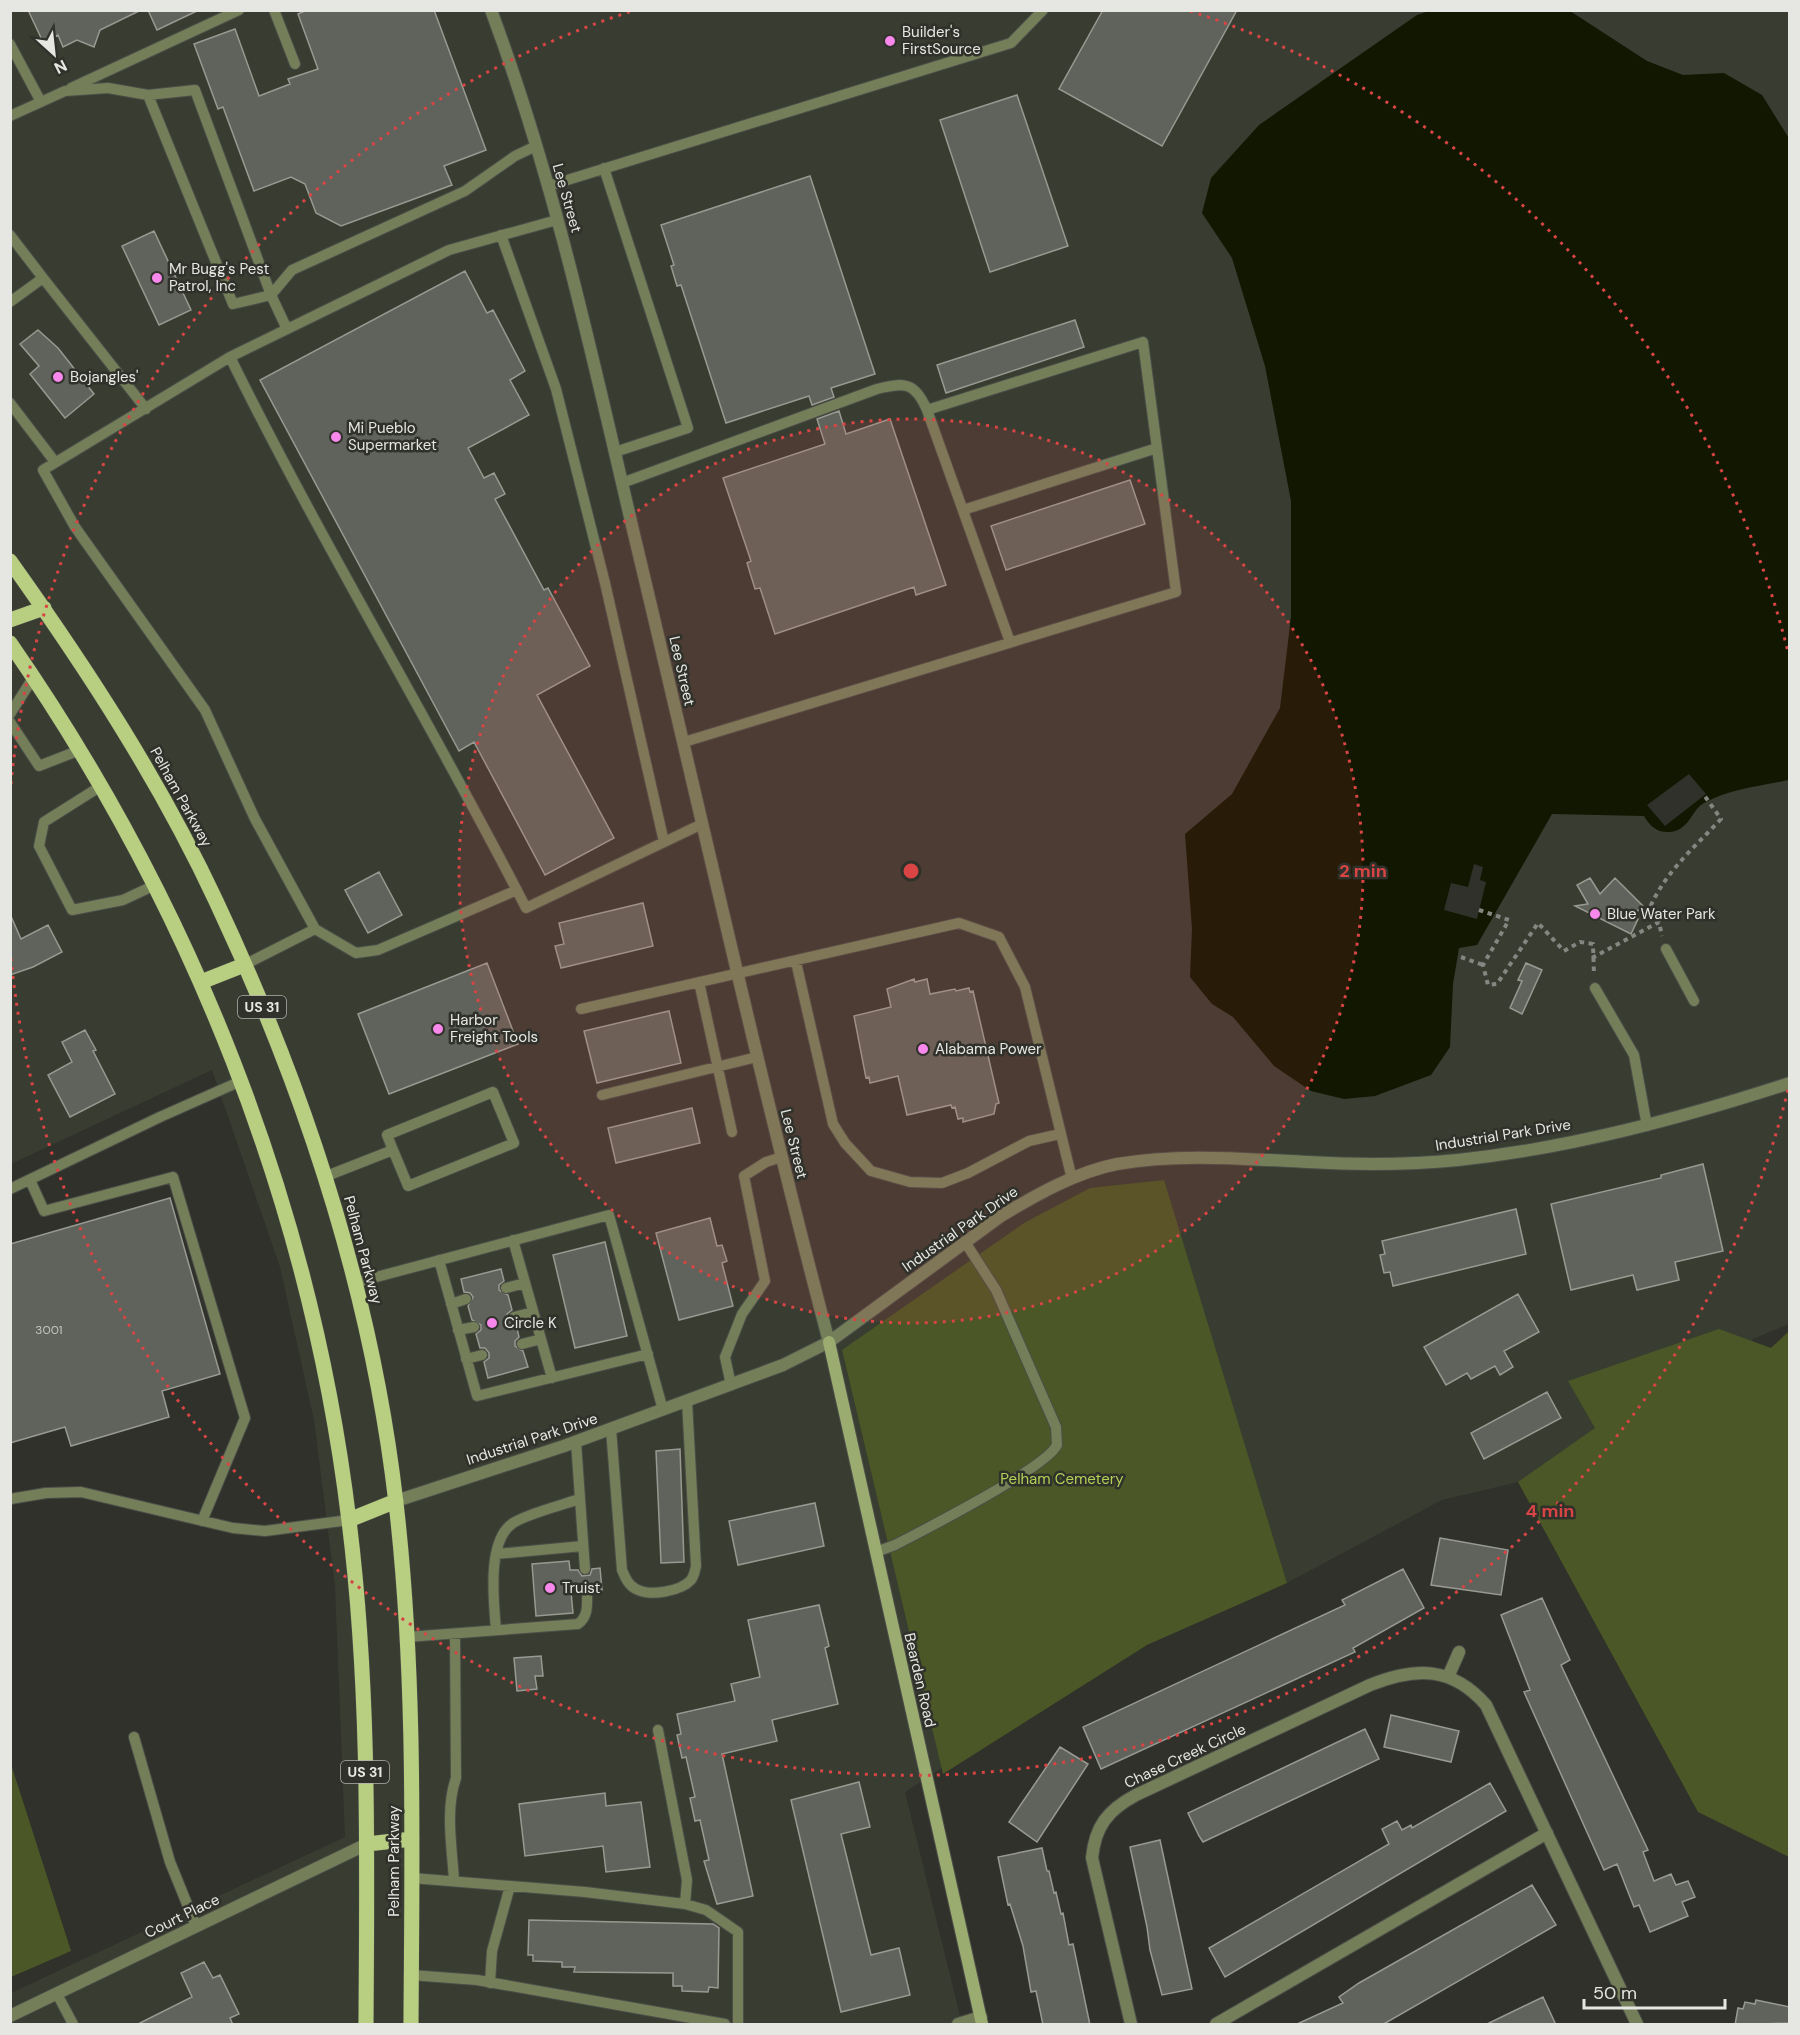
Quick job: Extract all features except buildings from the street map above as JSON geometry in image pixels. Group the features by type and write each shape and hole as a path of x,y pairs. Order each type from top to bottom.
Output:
{"main road":[{"name":"Pelham Parkway","path":"10,561 103,696 147,771 216,900 282,1056 324,1177 354,1283 376,1381 396,1501 407,1637 412,1839 411,2025"},
{"path":"10,620 44,608"},
{"name":"Pelham Parkway","path":"10,643 80,750 155,885 201,982 241,1081 294,1237 332,1406 349,1520 359,1632 367,1844 366,2025"},
{"path":"201,982 244,965"},
{"path":"349,1520 396,1501"},
{"path":"367,1844 412,1839"}],"street":[{"name":"Lee Street","path":"490,10 536,146 558,220 684,742 736,974 829,1342"},
{"name":"Industrial Park Drive","path":"396,1501 576,1442 783,1365 829,1342 965,1242 1031,1198 1101,1168 1141,1162 1208,1159 1365,1164 1456,1160 1647,1126 1790,1083"},
{"name":"Bearden Road","path":"829,1342 981,2021"},
{"path":"1448,1677 1459,1652"},
{"name":"Chase Creek Circle","path":"1131,2025 1092,1858 1094,1841 1107,1814 1136,1795 1379,1682 1419,1673 1448,1677 1474,1692 1486,1705 1637,2025"},
{"path":"1216,2025 1547,1833"},
{"name":"Court Place","path":"10,2016 367,1844"},
{"path":"958,2025 981,2021"}],"lane":[{"path":"10,116 239,10"},
{"path":"274,10 295,64"},
{"path":"548,186 1011,43 1043,10"},
{"path":"10,44 41,102"},
{"path":"65,91 108,88 148,95 195,90 271,295 287,329"},
{"path":"148,95 233,304 271,295 292,270 465,191 514,156 536,146"},
{"path":"604,168 688,428 615,452"},
{"path":"517,890 378,950 356,953 315,930 255,819 205,710 103,562 75,527 43,470 230,357 449,250 558,220"},
{"path":"10,235 146,409"},
{"path":"501,236 556,389 605,583 664,842"},
{"path":"10,302 43,278"},
{"path":"684,742 1176,592 1143,342 927,410"},
{"path":"230,357 283,464 464,788 526,908 702,824"},
{"path":"622,483 877,389 897,384 911,387 920,394 927,410 1010,642"},
{"path":"10,403 55,462"},
{"path":"963,510 1156,448"},
{"path":"10,714 33,678"},
{"path":"10,722 39,766 80,750"},
{"path":"101,786 44,822 39,846 72,910 123,900 155,885"},
{"path":"581,1009 796,962 959,923 999,937 1025,987 1072,1179"},
{"path":"244,965 315,930"},
{"path":"1666,949 1694,1001"},
{"path":"796,962 833,1124 845,1143 871,1171 910,1182 942,1182 968,1173 1029,1141 1060,1134"},
{"path":"699,982 732,1132"},
{"path":"1595,988 1634,1055 1647,1126"},
{"path":"602,1095 757,1057"},
{"path":"10,1190 160,1117 241,1081"},
{"path":"493,1092 514,1143 408,1186 393,1150 387,1135 493,1092"},
{"path":"324,1177 393,1150"},
{"path":"731,1385 725,1357 742,1314 765,1281 744,1176 766,1162 782,1157"},
{"path":"30,1180 44,1211 173,1177 245,1418 202,1521"},
{"path":"354,1283 609,1215 663,1410"},
{"path":"513,1240 552,1378"},
{"path":"876,1552 895,1545 1026,1472 1048,1458 1057,1445 1056,1428 996,1290 965,1242"},
{"path":"439,1260 477,1396 648,1354"},
{"path":"506,1288 525,1283"},
{"path":"451,1304 466,1299"},
{"path":"514,1317 533,1312"},
{"path":"458,1330 474,1326"},
{"path":"522,1344 541,1339"},
{"path":"466,1359 482,1355"},
{"path":"611,1429 622,1570 628,1582 637,1590 662,1592 684,1586 693,1578 696,1566 687,1401"},
{"path":"576,1442 585,1569"},
{"path":"10,1499 46,1493 81,1492 233,1528 265,1531 349,1520"},
{"path":"496,1630 492,1582 496,1554 512,1523 579,1499"},
{"path":"496,1554 583,1546"},
{"path":"407,1637 578,1624 584,1619 587,1608 587,1591"},
{"path":"454,1880 451,1790 456,1778 455,1634"},
{"path":"658,1730 687,1880 685,1904"},
{"path":"134,1737 170,1862 196,1926"},
{"path":"412,1878 454,1880 685,1904 706,1910 738,1932 738,2025"},
{"path":"490,1983 492,1952 510,1886"},
{"path":"411,1975 490,1983 725,2025"},
{"path":"57,1994 73,2025"}],"path":[{"path":"1666,949 1659,922 1651,905 1661,884 1682,856 1722,819 1704,795"},
{"path":"1479,910 1509,920 1483,965 1488,985 1497,984 1538,923 1564,951 1580,942 1593,944 1595,988"},
{"path":"1592,958 1659,922"},
{"path":"1461,957 1483,965"}],"shaded area":[{"path":"11,11 1789,11 1789,1324 1753,1339 1675,1445 1442,1500 1287,1583 1163,1180 842,1350 942,1768 905,1792 962,2024 11,2024 11,1993 345,1837 335,1586 314,1420 280,1267 212,1070 11,1164"},
{"path":"1429,11 1570,11 1647,61 1683,75 1724,73 1762,95 1790,140 1789,780 1745,788 1714,798 1700,806 1682,828 1670,832 1654,828 1644,816 1552,814 1477,945 1459,948 1453,984 1450,1047 1431,1075 1375,1096 1344,1099 1311,1091 1274,1066 1233,1017 1212,1004 1190,977 1192,929 1185,834 1232,794 1280,708 1291,617 1291,501 1265,366 1232,258 1202,213 1211,178 1259,125 1417,15"}],"green space":[{"name":"Pelham Cemetery","path":"1164,1180 1287,1583 1147,1645 943,1774 842,1350 1024,1223 1090,1188"},
{"path":"1719,1329 1771,1348 1789,1331 1789,1857 1698,1812 1518,1482 1595,1428 1568,1381"},
{"path":"10,1761 71,1951 11,1977 10,1977"}],"pier":[{"path":"1689,774 1706,794 1665,826 1647,805"},
{"path":"1474,864 1483,867 1480,880 1486,882 1477,919 1444,910 1451,883 1468,887"}],"place":[{"name":"Builder's FirstSource","path":"890,41"},
{"name":"Mr Bugg's Pest Patrol, Inc","path":"157,278"},
{"name":"Bojangles'","path":"58,377"},
{"name":"Mi Pueblo Supermarket","path":"336,437"},
{"name":"Blue Water Park","path":"1595,914"},
{"name":"Harbor Freight Tools","path":"438,1029"},
{"name":"Alabama Power","path":"923,1049"},
{"name":"Circle K","path":"492,1323"},
{"name":"Truist","path":"550,1588"}]}
